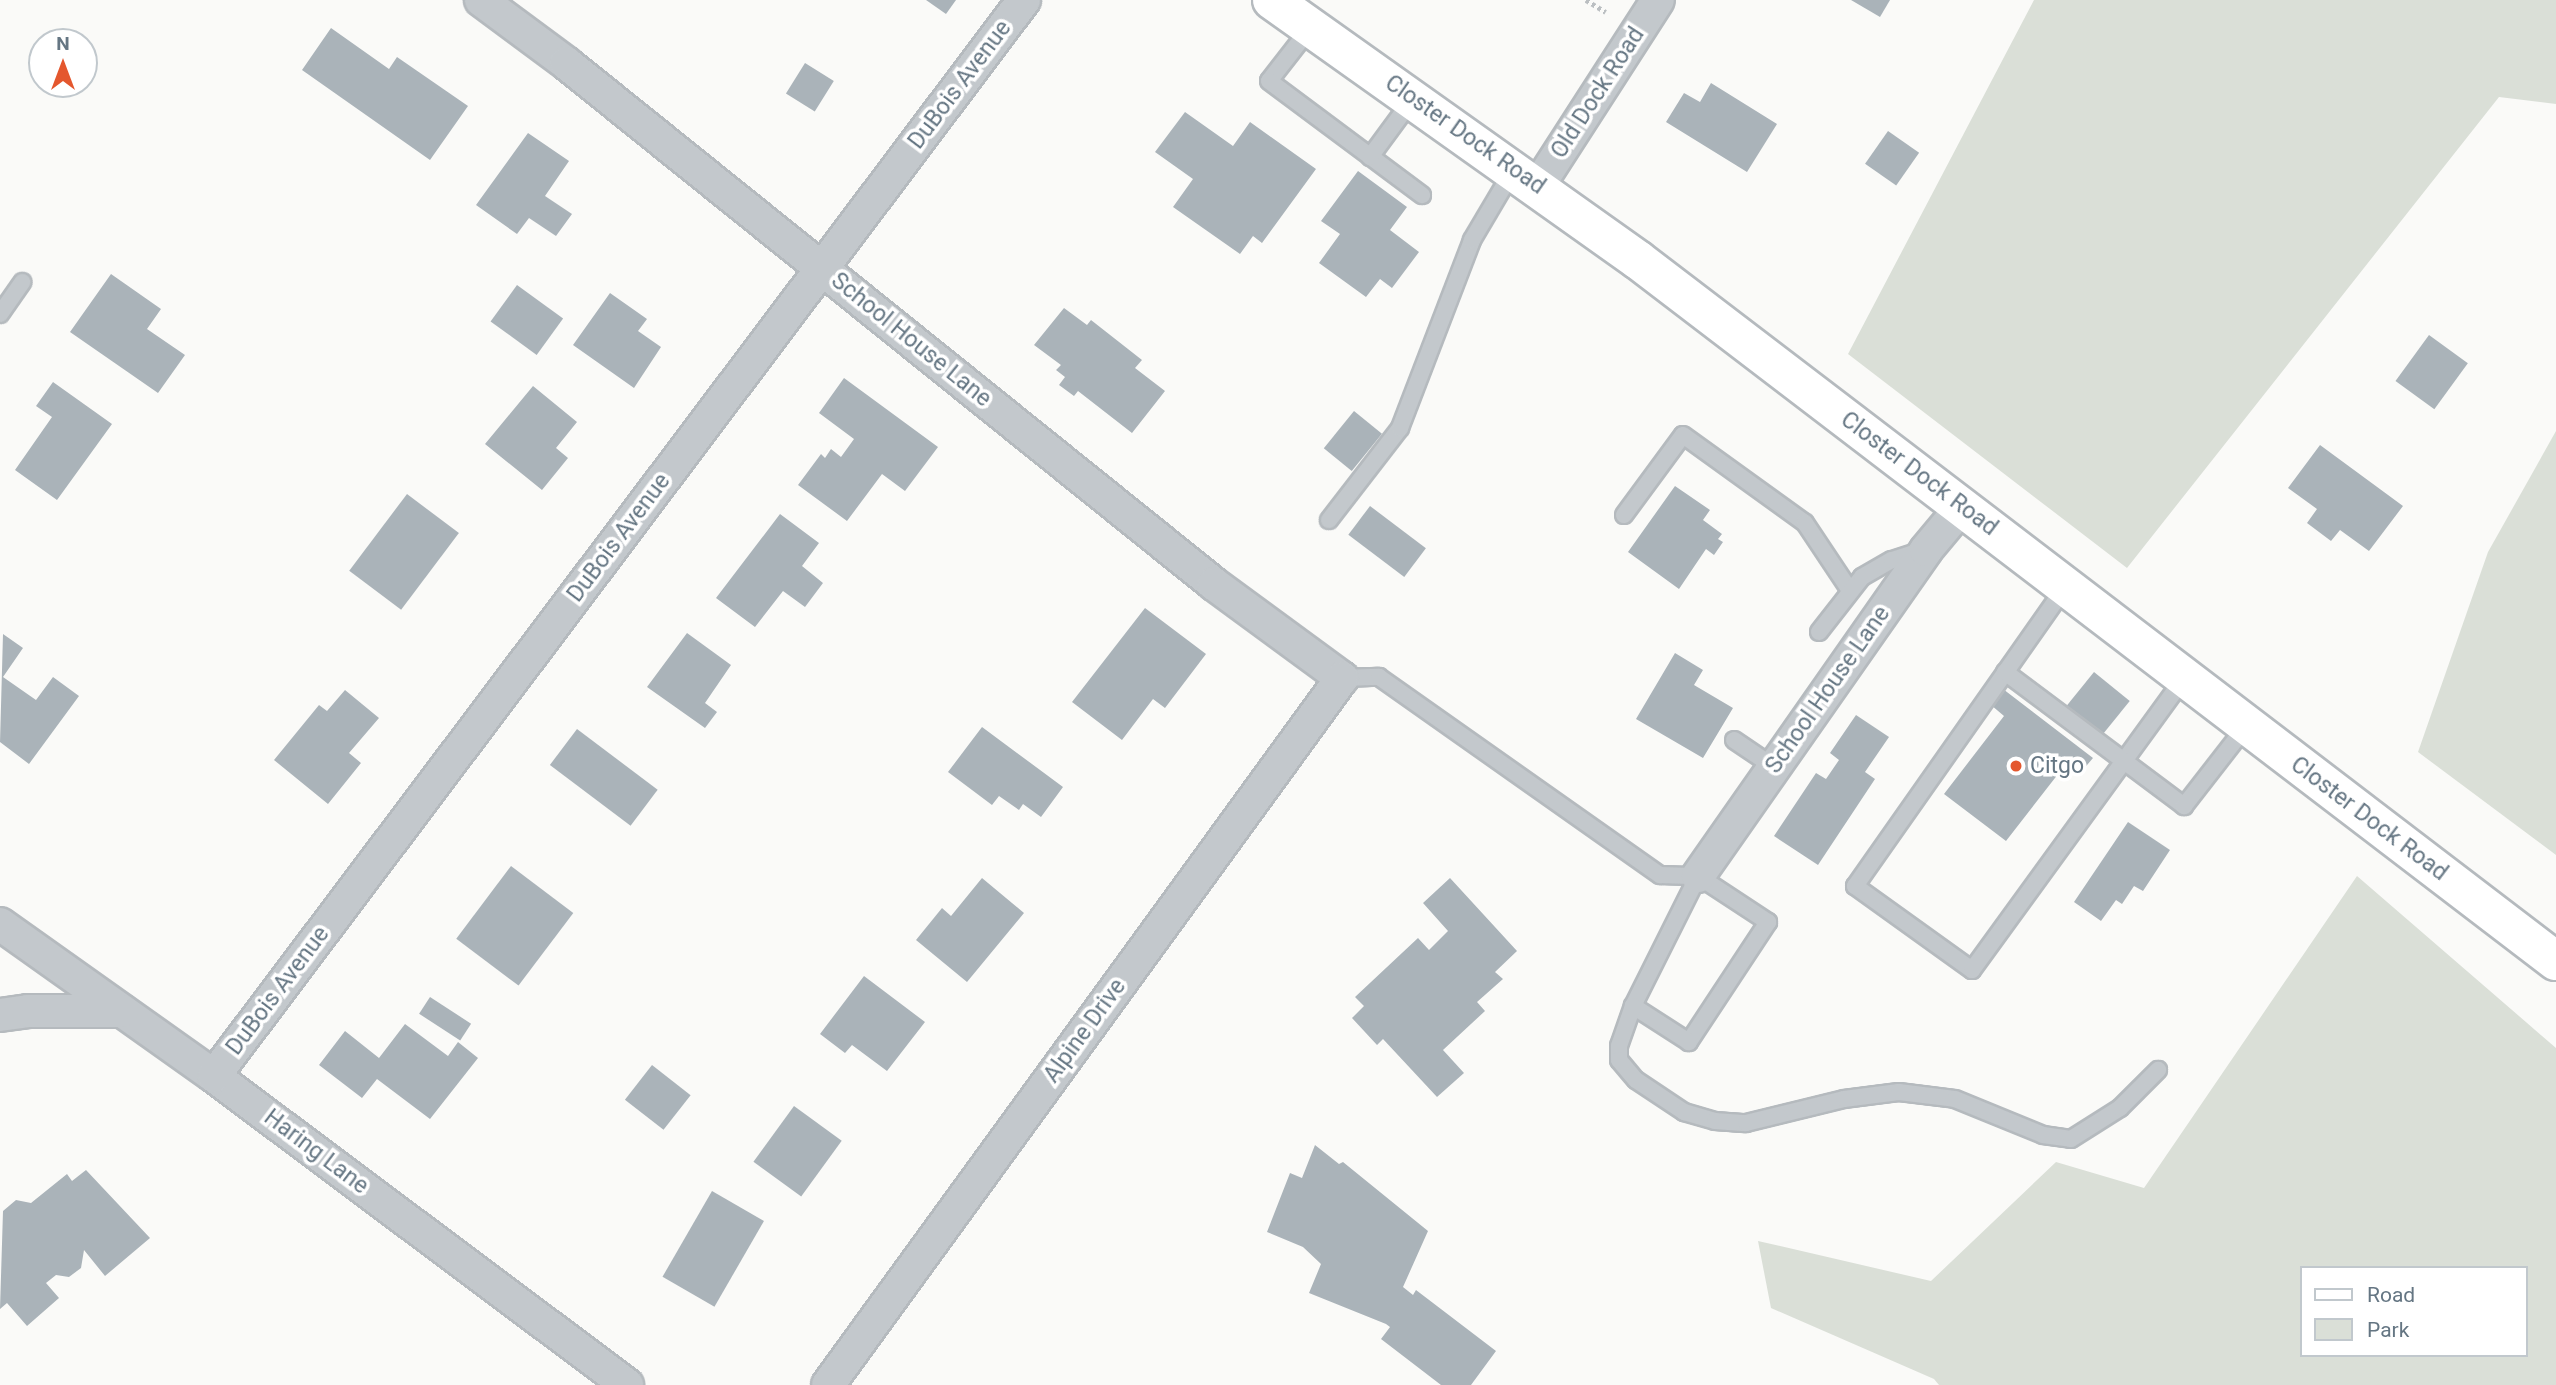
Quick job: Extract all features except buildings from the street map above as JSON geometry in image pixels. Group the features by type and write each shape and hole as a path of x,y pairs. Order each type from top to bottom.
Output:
{"main road":[{"name":"Closter Dock Road","path":"1272,0 1526,177 2556,961"}],"street":[{"name":"School House Lane","path":"481,0 566,62 1214,584 1342,678"},
{"name":"DuBois Avenue","path":"214,1076 1024,0"},
{"name":"Old Dock Road","path":"1526,177 1658,0"},
{"name":"School House Lane","path":"1698,876 1926,550 1962,508"},
{"name":"Alpine Drive","path":"828,1385 1342,678"},
{"name":"Haring Lane","path":"0,924 214,1076 627,1385"},
{"path":"0,1015 28,1010 122,1010"}],"lane":[{"path":"1311,27 1269,81 1422,195"},
{"path":"1370,157 1413,99"},
{"path":"1329,520 1400,428 1472,240 1526,177"},
{"path":"0,314 22,282"},
{"path":"1624,515 1683,435 1805,523 1849,589"},
{"path":"1819,632 1849,589 1874,568 1926,550"},
{"path":"2066,586 1855,887 1972,970 2185,677"},
{"path":"2006,672 2184,806 2247,725"},
{"path":"1342,678 1379,677 1660,875 1698,876 1768,922 1689,1042 1633,1006"},
{"path":"1734,740 1774,766"},
{"path":"1698,876 1633,1006 1619,1046 1619,1060 1636,1080 1684,1112 1715,1121 1746,1124 1844,1099 1899,1092 1955,1099 2043,1135 2071,1139 2120,1108 2158,1070"}],"green space":[{"path":"2034,0 2556,0 2556,104 2499,97 2127,568 1848,354"},
{"path":"2556,431 2556,855 2418,752 2488,552"},
{"path":"2357,876 2556,1048 2556,1385 1939,1385 1934,1379 1771,1308 1758,1241 1931,1281 2056,1162 2144,1188"}],"place":[{"name":"Citgo","path":"2016,766"}]}
